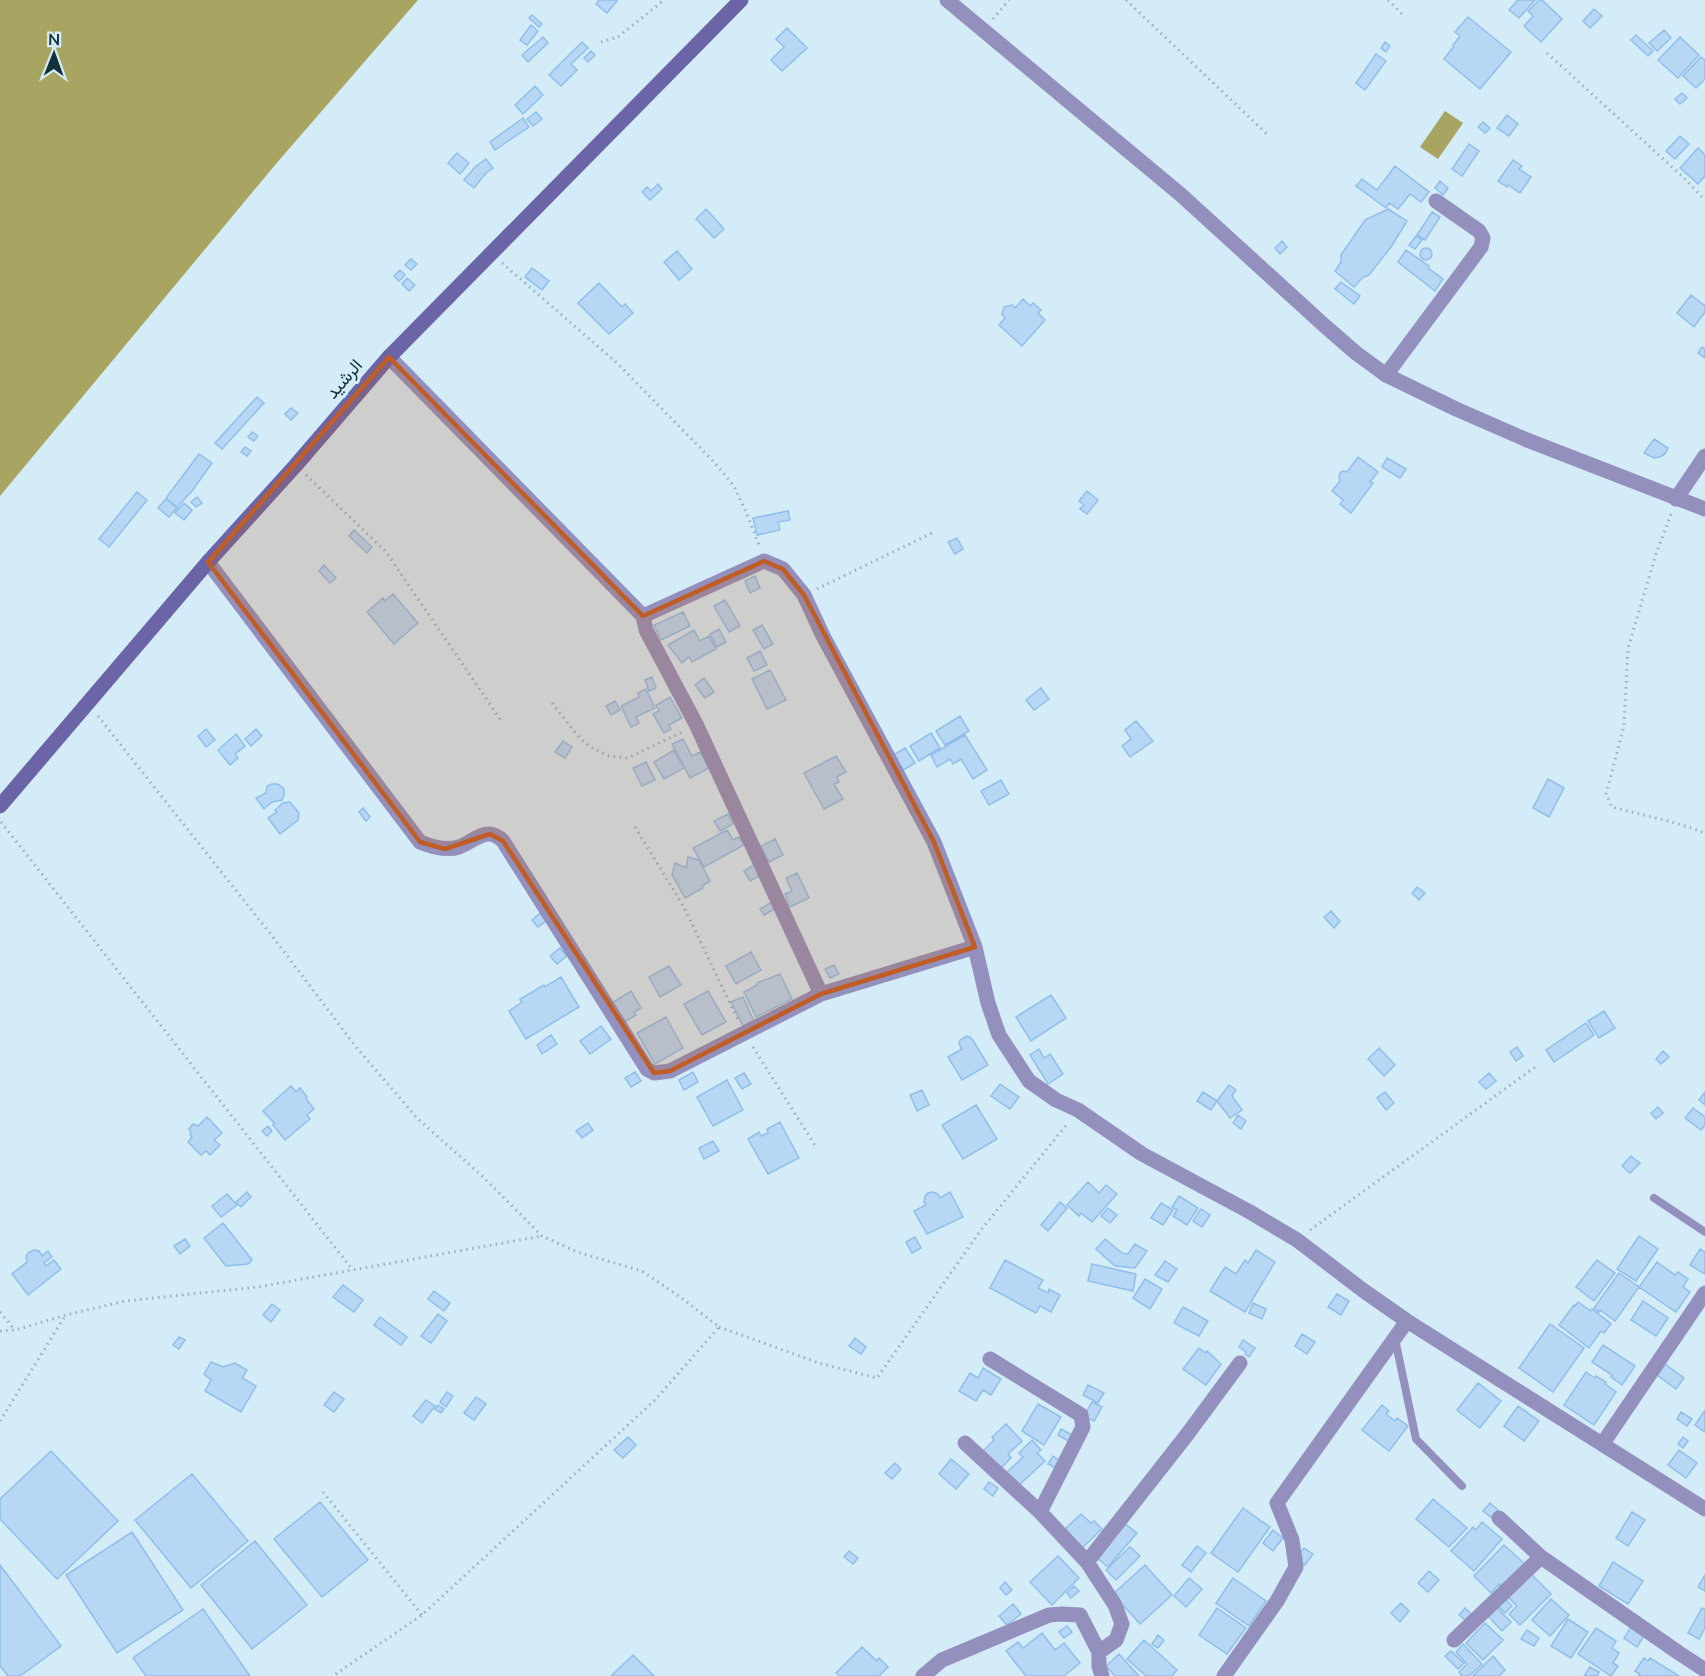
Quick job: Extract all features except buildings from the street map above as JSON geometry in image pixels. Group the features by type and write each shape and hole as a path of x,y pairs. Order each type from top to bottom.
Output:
{"main road":[{"name":"الرشيد","path":"0,806 208,562 389,357 741,0"}],"street":[{"path":"947,0 1180,194 1326,327 1386,375 1527,440 1705,509"},
{"path":"1386,375 1481,247 1483,238 1479,231 1436,201"},
{"path":"389,357 643,616 646,630 696,724 821,994"},
{"path":"1676,498 1705,456"},
{"path":"643,616 764,561 783,569 804,595 823,636 934,842 975,947 988,1003 999,1035 1029,1081 1056,1100 1078,1110 1142,1154 1297,1240 1407,1321 1705,1509"},
{"path":"208,562 420,842 445,849 458,847 477,837 490,834 497,835 503,841 647,1069 654,1073 670,1071 821,994 975,947"},
{"path":"1603,1443 1705,1293"},
{"path":"1224,1676 1277,1600 1296,1567 1292,1540 1277,1503 1407,1321"},
{"path":"990,1359 1081,1415 1083,1427 1040,1512"},
{"path":"1087,1562 1240,1363"},
{"path":"965,1443 1040,1512 1087,1562 1115,1605 1122,1624 1116,1640 1099,1652"},
{"path":"1499,1518 1540,1557 1705,1670"},
{"path":"1454,1640 1540,1557"},
{"path":"929,1674 942,1660 1049,1616 1062,1614 1080,1616 1099,1652 1102,1676"}],"lane":[{"path":"1654,1198 1705,1232"},
{"path":"1395,1338 1416,1439 1462,1486"}],"path":[{"path":"600,42 618,37 664,0"},
{"path":"983,30 1009,0"},
{"path":"1126,0 1268,135"},
{"path":"1388,0 1403,15"},
{"path":"1547,53 1705,200"},
{"path":"492,254 617,363 714,462 734,486 764,561"},
{"path":"296,465 386,552 502,722"},
{"path":"1676,498 1656,554 1628,648 1624,726 1606,794 1612,807 1705,833"},
{"path":"804,595 934,532"},
{"path":"88,703 276,941 356,1047 417,1118 482,1176 542,1236 577,1252 642,1270 719,1327 819,1363 877,1377 981,1230 1078,1110"},
{"path":"552,703 578,736 590,747 609,756 628,758 696,724"},
{"path":"0,821 352,1269"},
{"path":"635,827 684,907 744,1033 816,1147"},
{"path":"1297,1240 1538,1065"},
{"path":"0,1331 15,1330 124,1301 258,1287 542,1236"},
{"path":"0,1312 15,1330"},
{"path":"0,1421 66,1315"},
{"path":"333,1676 422,1615 655,1400 719,1327"},
{"path":"323,1492 422,1615"}],"highlighted area":[{"path":"389,357 643,616 764,561 783,569 804,595 934,842 975,947 821,994 670,1071 654,1073 503,841 490,834 445,849 420,842 208,562"}],"shaded area":[{"path":"0,0 418,0 275,165 0,496"},
{"path":"1445,111 1463,123 1438,159 1420,147"}]}
